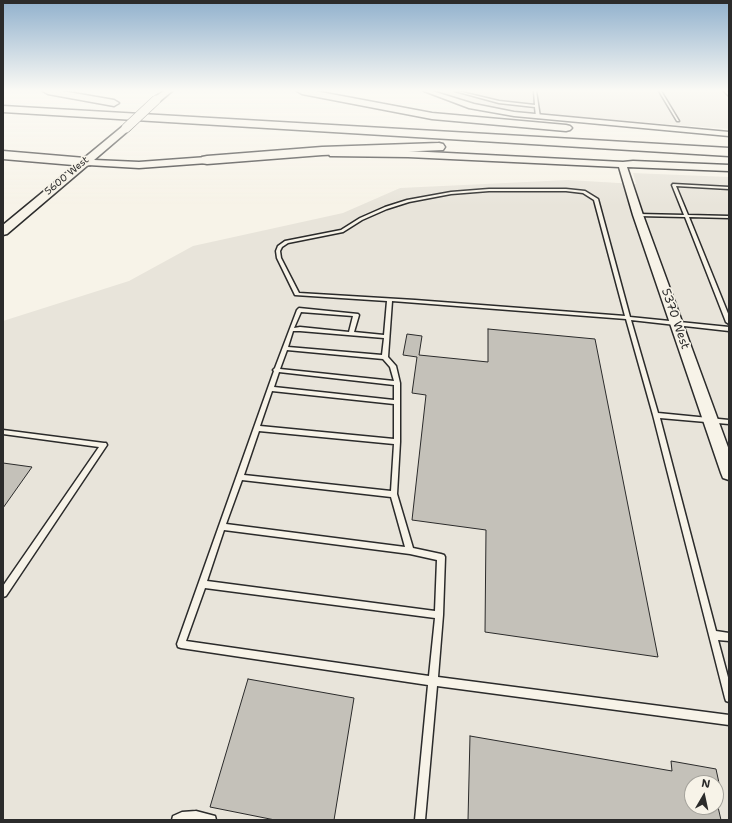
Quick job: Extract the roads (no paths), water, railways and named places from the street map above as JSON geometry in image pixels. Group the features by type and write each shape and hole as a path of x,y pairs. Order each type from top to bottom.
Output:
{"highway":[{"path":"360,129 729,143"},
{"path":"393,129 458,133"},
{"path":"405,129 729,152"},
{"path":"445,129 458,133"},
{"path":"577,129 729,143"},
{"path":"206,160 322,151 435,147 553,148 729,156"},
{"path":"3,155 85,162"}],"main road":[{"name":"5600 West","path":"3,231 124,129"},
{"path":"85,162 139,165 206,160"}],"street":[{"path":"677,129 729,134"},
{"path":"206,160 291,155 378,154 623,165 633,164 729,168"},
{"name":"5370 West","path":"623,165 622,170 729,473"}],"lane":[{"path":"729,188 674,185 729,322"},
{"path":"729,329 628,318 297,294 279,258 278,251 280,246 287,242 342,231 361,219 386,208 408,201 451,193 490,190 566,190 584,192 596,199 628,318 656,415 729,698"},
{"path":"638,215 729,217"},
{"path":"385,358 390,300"},
{"path":"350,334 356,315 299,310 276,370 271,389 181,644 433,681 729,720"},
{"path":"292,330 300,329 386,338"},
{"path":"285,348 385,358 393,366 397,383 397,442 394,494 410,551"},
{"path":"276,370 397,383"},
{"path":"271,389 397,402"},
{"path":"656,415 729,422"},
{"path":"257,428 397,442"},
{"path":"3,432 104,445 3,593"},
{"path":"240,477 394,494"},
{"path":"222,527 410,551 441,557 440,615 420,820"},
{"path":"202,584 440,615"},
{"path":"713,635 729,637"},
{"path":"177,820 182,817 196,816 211,820"}]}
